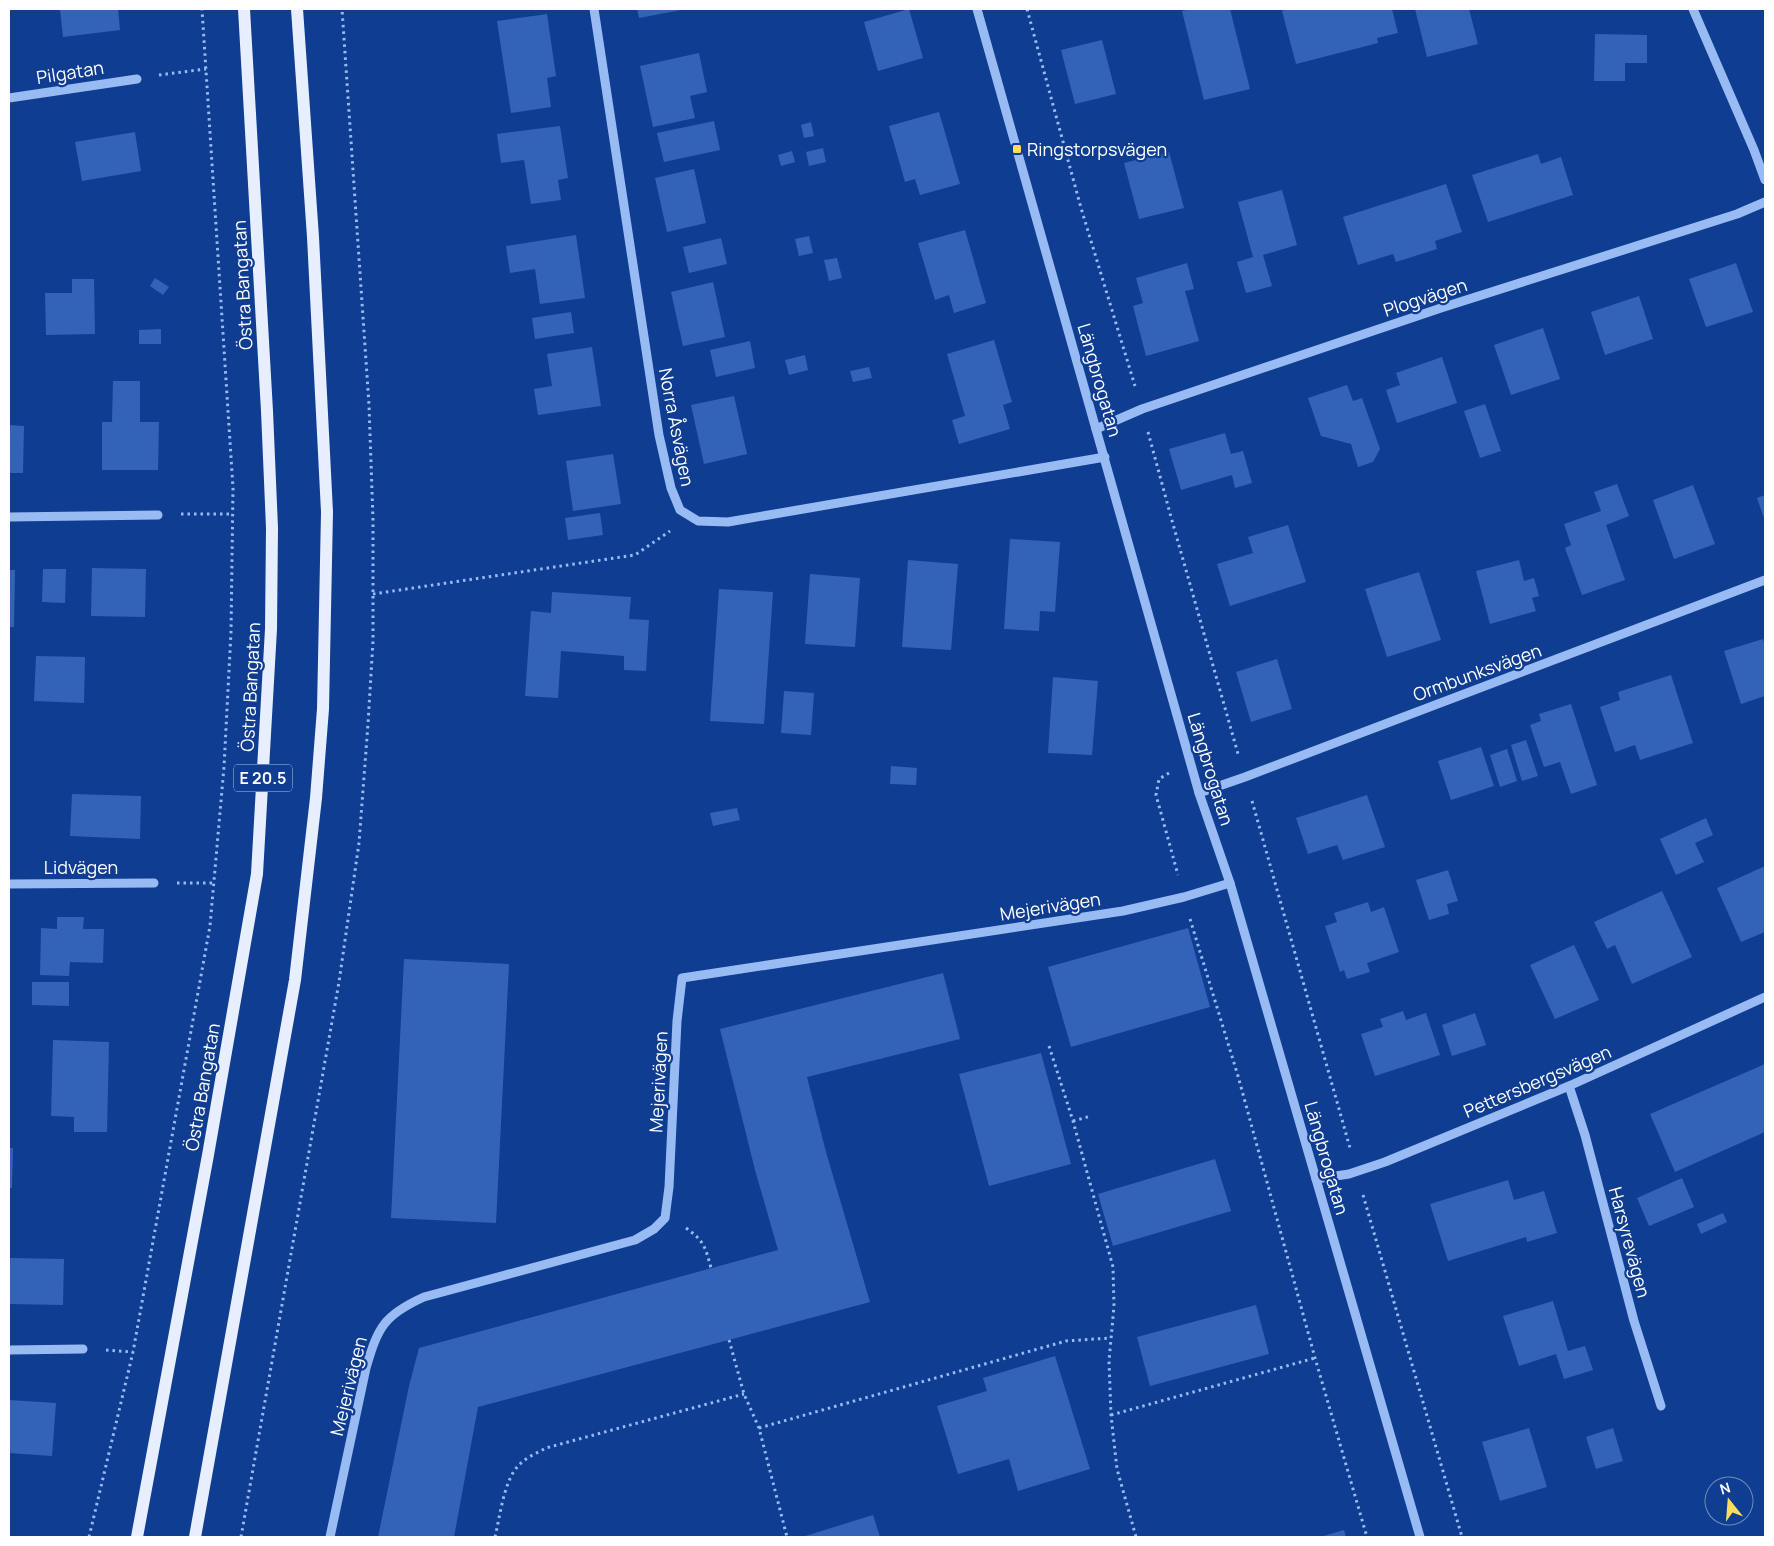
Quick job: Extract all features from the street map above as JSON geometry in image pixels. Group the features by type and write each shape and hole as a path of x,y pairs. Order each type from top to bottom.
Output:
{"main road":[{"name":"Östra Bangatan","path":"137,1537 208,1155 257,874 271,628 272,528 267,401 244,9"},
{"name":"E 20.5","path":"194,1537 295,980 316,798 322,719 326,618 327,512 297,9"}],"street":[{"name":"Norra Åsvägen","path":"594,9 658,435 671,488 680,510 691,516"},
{"name":"Längbrogatan","path":"977,9 1199,793 1230,884 1420,1537"},
{"path":"1693,9 1754,150 1765,180"},
{"name":"Pilgatan","path":"9,98 137,79"},
{"name":"Plogvägen","path":"1096,429 1161,403 1441,308 1737,214 1765,202"},
{"path":"691,516 698,521 728,522 1105,457"},
{"path":"9,517 158,515"},
{"name":"Ormbunksvägen","path":"1199,793 1245,778 1765,580"},
{"name":"Lidvägen","path":"9,884 154,883"},
{"name":"Mejerivägen","path":"330,1537 366,1368 374,1341 381,1327 392,1315 406,1305 424,1297 635,1240 654,1229 665,1218 669,1187 677,1021 682,978 1123,912 1184,898 1230,884"},
{"name":"Pettersbergsvägen","path":"1316,1180 1349,1174 1385,1162 1569,1086 1765,997"},
{"name":"Harsyrevägen","path":"1569,1086 1585,1135 1634,1321 1661,1406"},
{"path":"9,1350 83,1349"}],"path":[{"path":"89,1537 133,1352 210,926 225,748 231,632 233,488 202,9"},
{"path":"137,79 206,69"},
{"path":"158,515 232,514"},
{"path":"373,594 635,555 691,516"},
{"path":"1191,765 1161,777 1156,795 1184,898 1238,1076 1315,1358 1367,1537"},
{"path":"154,883 214,883"},
{"path":"1049,1046 1073,1121 1113,1267 1114,1306 1109,1361 1111,1415 1117,1469 1136,1537"},
{"path":"1073,1121 1091,1116"},
{"path":"665,1218 685,1227 700,1238 711,1268"},
{"path":"759,1428 1066,1341 1110,1338"},
{"path":"729,1340 744,1394 759,1428 787,1537"},
{"path":"1111,1415 1315,1358"},
{"path":"496,1537 507,1486 513,1472 526,1459 546,1448 744,1394"}],"building":[{"path":"60,9 118,9 120,30 63,37"},
{"path":"637,9 681,9 681,10 639,18"},
{"path":"909,9 923,58 878,71 864,22"},
{"path":"1190,9 1230,9 1250,89 1204,100 1182,11"},
{"path":"1289,9 1392,9 1398,33 1377,38 1378,43 1296,64 1282,11"},
{"path":"1415,9 1469,9 1478,44 1427,57"},
{"path":"547,14 556,76 547,78 551,107 511,113 497,21"},
{"path":"1595,34 1647,35 1647,63 1625,63 1625,81 1594,81"},
{"path":"1102,40 1116,94 1075,104 1061,50"},
{"path":"699,53 707,92 690,96 695,118 653,127 640,66"},
{"path":"939,112 960,184 920,195 915,179 905,182 889,126"},
{"path":"714,121 720,150 664,162 657,133"},
{"path":"811,122 814,136 804,138 801,125"},
{"path":"560,126 568,178 558,180 561,200 531,204 524,160 501,163 497,134"},
{"path":"135,132 141,171 82,181 75,142"},
{"path":"823,148 826,162 809,166 806,152"},
{"path":"792,151 795,162 781,166 778,155"},
{"path":"1169,152 1184,208 1139,219 1124,163"},
{"path":"1538,154 1541,164 1561,157 1573,195 1488,222 1472,175"},
{"path":"694,169 706,223 667,232 655,178"},
{"path":"1446,184 1462,232 1435,241 1437,249 1396,262 1393,254 1358,265 1343,217"},
{"path":"1282,190 1297,245 1263,255 1272,286 1246,293 1237,262 1253,257 1238,202"},
{"path":"965,230 986,303 954,313 949,295 935,300 918,243"},
{"path":"576,235 585,298 540,304 535,269 510,273 506,246"},
{"path":"809,236 813,253 799,256 795,239"},
{"path":"721,238 727,264 689,273 683,247"},
{"path":"837,258 842,278 829,281 824,260"},
{"path":"1187,263 1194,289 1185,291 1199,341 1146,356 1133,306 1143,303 1136,278"},
{"path":"1736,263 1753,312 1706,327 1689,279"},
{"path":"155,278 169,287 163,295 150,286"},
{"path":"72,279 94,279 95,334 46,335 45,293 72,293"},
{"path":"713,282 725,337 683,346 671,292"},
{"path":"1639,296 1653,339 1605,355 1591,312"},
{"path":"571,312 574,333 535,339 532,318"},
{"path":"1543,328 1560,379 1511,395 1494,345"},
{"path":"161,329 161,344 139,344 139,330"},
{"path":"994,340 1012,402 1003,405 1010,429 959,444 952,420 965,416 947,354"},
{"path":"750,341 755,368 716,377 710,350"},
{"path":"592,347 601,406 538,415 534,389 552,386 547,354"},
{"path":"805,355 808,370 789,375 785,360"},
{"path":"1442,357 1457,403 1397,423 1386,390 1400,385 1396,373"},
{"path":"869,367 872,378 853,382 850,371"},
{"path":"113,381 140,381 140,422 159,422 158,470 102,470 102,422 112,422"},
{"path":"1347,385 1353,401 1362,398 1380,449 1373,462 1358,467 1351,444 1321,436 1308,398"},
{"path":"734,396 747,454 704,464 691,405"},
{"path":"1485,404 1501,451 1480,458 1464,411"},
{"path":"9,425 24,426 23,473 9,473"},
{"path":"1225,433 1231,454 1243,451 1252,483 1235,488 1232,475 1181,490 1169,449"},
{"path":"613,454 621,504 573,511 566,461"},
{"path":"1617,484 1629,516 1606,525 1625,580 1582,595 1565,548 1571,545 1564,524 1601,511 1594,492"},
{"path":"1693,485 1715,544 1674,559 1653,500"},
{"path":"1765,495 1765,521 1757,498"},
{"path":"600,513 603,535 568,540 565,518"},
{"path":"1288,525 1306,582 1230,606 1217,564 1253,553 1248,537"},
{"path":"1010,539 1060,542 1055,612 1040,611 1039,631 1004,629"},
{"path":"908,560 958,564 951,650 902,647"},
{"path":"1519,560 1524,581 1534,578 1539,596 1532,598 1536,611 1490,624 1476,571"},
{"path":"92,568 146,569 145,617 91,616"},
{"path":"43,569 66,569 65,603 42,602"},
{"path":"9,570 15,570 14,627 9,627"},
{"path":"1419,572 1441,640 1387,657 1365,589"},
{"path":"810,574 860,578 855,647 805,644"},
{"path":"719,589 773,592 764,724 710,721"},
{"path":"552,592 631,597 629,619 649,620 646,671 624,670 624,656 561,651 558,698 525,696 531,611 551,613"},
{"path":"1763,639 1765,647 1765,696 1741,704 1724,651"},
{"path":"36,656 85,657 84,703 34,701"},
{"path":"1277,659 1292,709 1251,722 1236,672"},
{"path":"1671,675 1693,743 1640,760 1635,745 1615,752 1600,707 1620,700 1618,692"},
{"path":"1053,677 1098,681 1092,755 1048,753"},
{"path":"784,691 814,693 811,735 781,733"},
{"path":"1571,704 1597,785 1571,794 1560,762 1544,767 1530,725 1541,721 1539,714"},
{"path":"1526,740 1538,776 1522,781 1511,745"},
{"path":"1481,747 1494,786 1451,800 1438,761"},
{"path":"1507,749 1517,781 1500,787 1490,755"},
{"path":"891,766 917,768 916,785 890,784"},
{"path":"72,794 141,796 140,839 70,836"},
{"path":"1367,795 1385,847 1343,860 1337,845 1308,854 1296,818"},
{"path":"737,808 740,820 713,826 710,813"},
{"path":"1706,818 1713,835 1695,843 1704,862 1676,875 1660,839"},
{"path":"1765,866 1765,932 1741,942 1717,888"},
{"path":"1448,870 1458,901 1447,904 1449,914 1429,920 1416,880"},
{"path":"1662,891 1692,957 1632,984 1615,945 1607,949 1594,922"},
{"path":"1368,902 1371,912 1384,907 1399,952 1367,963 1370,972 1347,979 1344,970 1340,972 1325,926 1337,922 1334,913"},
{"path":"57,917 84,917 83,929 104,929 103,963 70,962 69,976 40,975 41,928 57,929"},
{"path":"1188,928 1210,1007 1071,1047 1048,967"},
{"path":"1574,945 1599,1000 1555,1019 1530,965"},
{"path":"404,959 509,964 496,1223 391,1218"},
{"path":"943,973 960,1039 807,1077 826,1152 870,1302 478,1407 454,1537 378,1537 409,1386 419,1348 778,1250 755,1170 720,1029"},
{"path":"32,982 69,982 69,1006 32,1005"},
{"path":"1403,1011 1406,1020 1426,1013 1440,1055 1375,1076 1361,1034 1383,1027 1380,1019"},
{"path":"1475,1013 1486,1045 1452,1056 1442,1025"},
{"path":"53,1040 109,1042 107,1132 74,1132 74,1117 51,1116"},
{"path":"1041,1053 1071,1164 989,1186 959,1074"},
{"path":"1765,1064 1765,1132 1675,1172 1650,1114"},
{"path":"9,1148 13,1148 12,1188 9,1188"},
{"path":"1215,1159 1231,1211 1113,1246 1098,1194"},
{"path":"1682,1178 1694,1207 1649,1226 1637,1198"},
{"path":"1508,1180 1514,1200 1544,1191 1557,1233 1527,1242 1526,1237 1448,1261 1430,1204"},
{"path":"1723,1213 1727,1222 1701,1234 1697,1224"},
{"path":"9,1258 64,1259 63,1305 9,1304"},
{"path":"1553,1301 1568,1351 1585,1346 1593,1370 1564,1379 1556,1354 1519,1366 1503,1316"},
{"path":"1256,1305 1269,1354 1150,1386 1137,1337"},
{"path":"1055,1356 1090,1469 1018,1491 1009,1459 958,1474 937,1406 987,1391 983,1378"},
{"path":"9,1400 56,1403 52,1456 9,1453"},
{"path":"1529,1428 1547,1487 1500,1501 1482,1442"},
{"path":"1613,1428 1623,1461 1596,1469 1586,1437"},
{"path":"873,1515 880,1537 802,1537"},
{"path":"1344,1530 1346,1537 1320,1537"}],"place":[{"name":"Ringstorpsvägen","path":"1017,149"}]}
